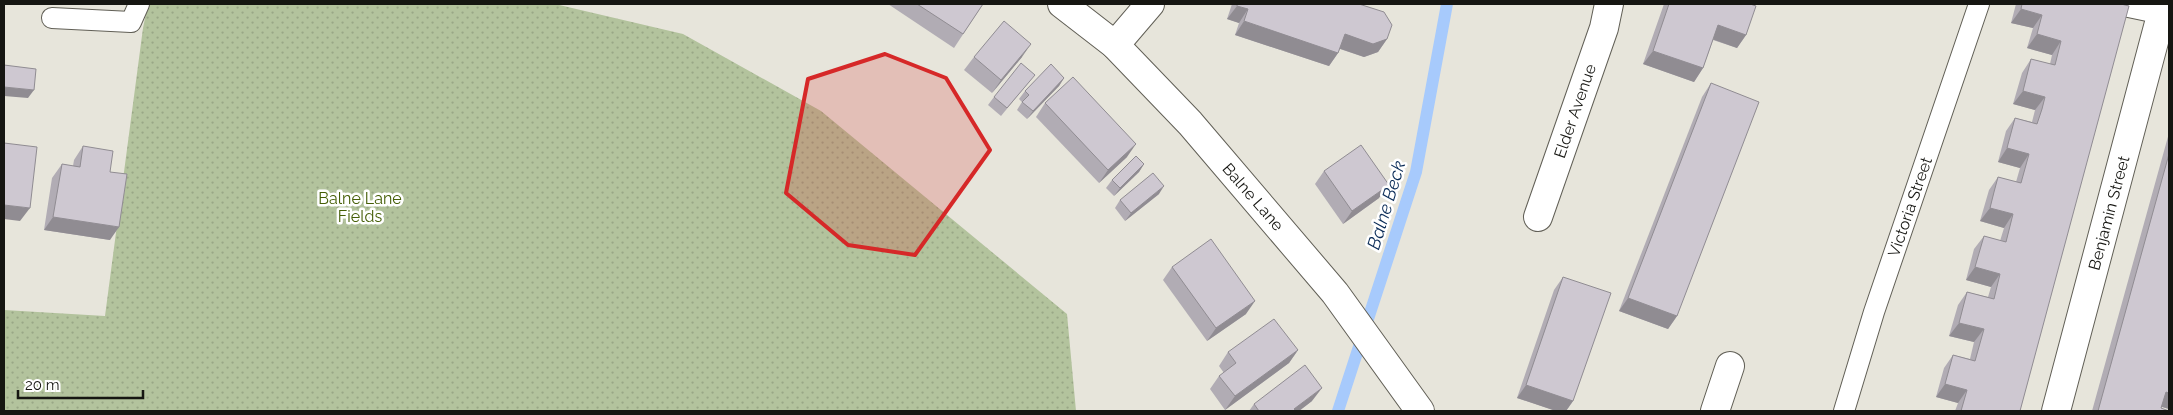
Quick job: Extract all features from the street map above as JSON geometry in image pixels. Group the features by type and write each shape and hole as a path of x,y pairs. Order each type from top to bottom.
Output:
{"street":[{"name":"Balne Lane","path":"1062,4 1115,45 1190,124 1335,293 1419,410"},
{"path":"1115,45 1150,4"},
{"name":"Elder Avenue","path":"1538,217 1604,28 1608,4"},
{"name":"Benjamin Street","path":"2056,411 2163,9"},
{"path":"1715,411 1730,366"}],"lane":[{"path":"52,18 131,22 139,4"},
{"name":"Victoria Street","path":"1844,411 1874,312 1979,4"},
{"path":"2114,4 2163,9"}],"highlighted area":[{"path":"885,54 946,78 990,150 915,255 848,245 786,193 808,79"}],"green space":[{"name":"Balne Lane Fields","path":"148,4 555,4 683,34 821,111 1067,314 1076,411 4,411 4,310 105,316 143,28"}],"building":[{"path":"917,4 983,4 963,34"},
{"path":"1237,4 1359,4 1384,12 1392,25 1387,39 1373,44 1345,34 1338,53 1244,21 1248,9 1237,6"},
{"path":"1669,4 1750,4 1756,6 1746,35 1718,25 1703,68 1653,51"},
{"path":"2022,4 2121,4 2129,6 2020,411 1961,411 1967,390 1945,384 1953,355 1975,361 1984,329 1959,323 1967,292 1994,299 2000,274 1975,267 1984,236 2006,242 2013,214 1990,208 1998,177 2021,183 2029,154 2007,148 2015,118 2037,124 2045,97 2023,91 2031,59 2055,65 2061,41 2037,34 2042,15 2021,9"},
{"path":"1004,21 1031,44 1001,80 974,57"},
{"path":"1021,63 1035,75 1007,108 994,97"},
{"path":"1051,64 1064,78 1033,111 1022,102 1029,95 1025,91"},
{"path":"4,65 36,69 34,90 4,87"},
{"path":"1073,77 1136,144 1108,170 1045,103"},
{"path":"1711,83 1759,102 1677,316 1628,298"},
{"path":"4,143 37,147 30,208 4,205"},
{"path":"1361,145 1389,185 1352,211 1324,171"},
{"path":"83,146 113,151 110,172 127,174 119,227 53,217 62,164 80,167"},
{"path":"2169,154 2169,393 2166,392 2161,408 2169,411 2098,411"},
{"path":"1136,156 1144,164 1120,188 1112,180"},
{"path":"1153,173 1164,186 1131,213 1120,200"},
{"path":"1211,239 1255,301 1216,328 1172,267"},
{"path":"1563,277 1611,293 1573,401 1526,385"},
{"path":"1274,319 1298,350 1235,396 1219,376 1236,363 1228,352"},
{"path":"1305,365 1322,388 1294,409 1296,411 1259,411 1254,404"}],"waterway":[{"name":"Balne Beck","path":"1338,411 1416,172 1447,4"}]}
